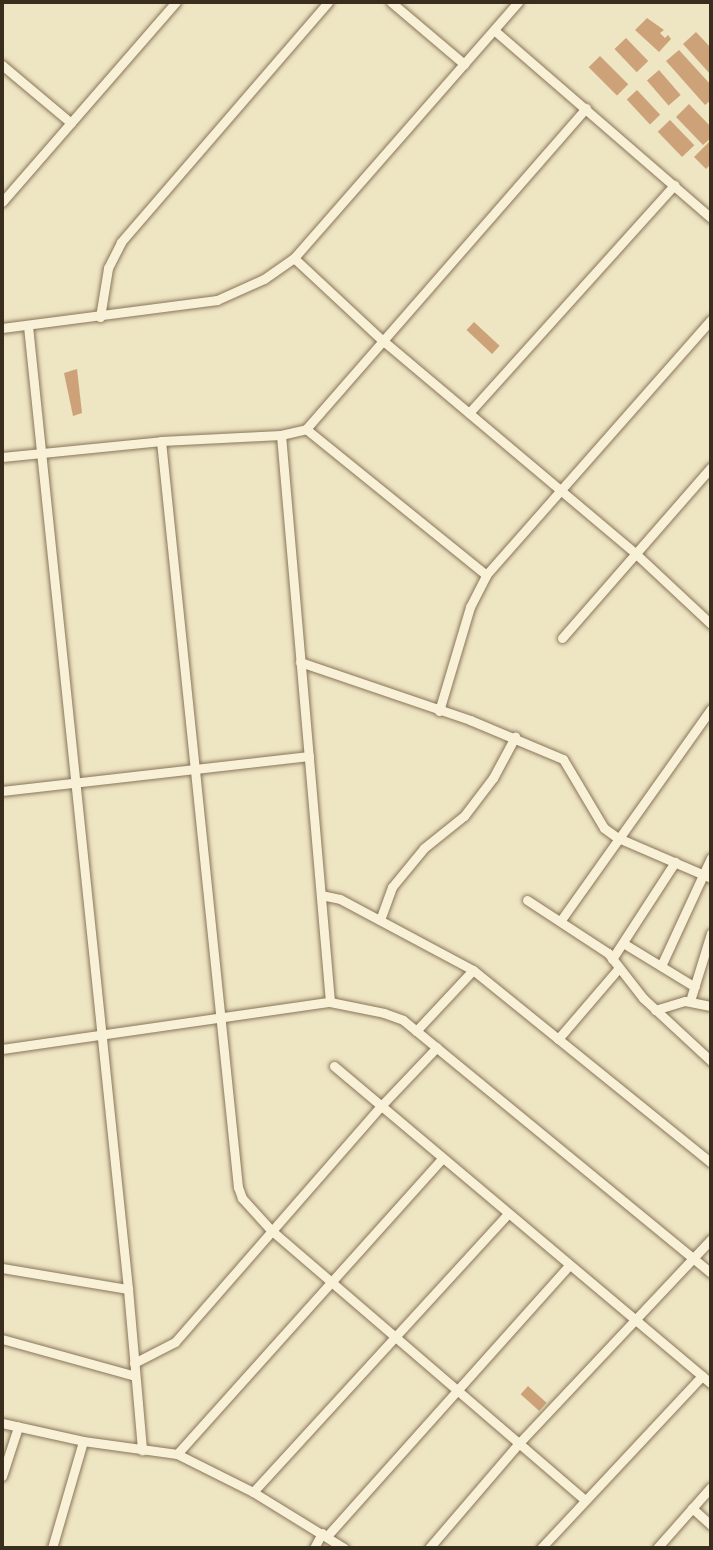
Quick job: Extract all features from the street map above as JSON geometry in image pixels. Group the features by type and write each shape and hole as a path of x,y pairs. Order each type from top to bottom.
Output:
{"street":[{"path":"2,202 176,2"},
{"path":"100,317 108,268 121,242 328,2"},
{"path":"391,2 464,64"},
{"path":"2,328 217,300 264,279 294,258 518,2"},
{"path":"494,30 710,216"},
{"path":"2,65 71,123"},
{"path":"2,457 161,441 281,435 306,429 381,339 586,108"},
{"path":"469,413 674,185"},
{"path":"294,258 381,339 560,493 635,553 711,624"},
{"path":"439,711 470,607 486,575 711,320"},
{"path":"28,326 142,1450"},
{"path":"306,429 486,575"},
{"path":"281,435 330,1002"},
{"path":"161,441 238,1187 242,1198 271,1230 585,1500"},
{"path":"562,638 711,467"},
{"path":"300,662 515,737 563,759 597,817 618,838 707,876"},
{"path":"561,920 711,709"},
{"path":"380,920 392,887 424,848 464,816 493,778 515,737"},
{"path":"2,791 75,780 309,756"},
{"path":"661,966 707,876 711,858"},
{"path":"612,959 675,862"},
{"path":"321,895 340,899 473,970 711,1163"},
{"path":"527,900 594,941 655,1010 711,1061"},
{"path":"690,1001 711,933"},
{"path":"623,943 695,987"},
{"path":"558,1039 618,969"},
{"path":"416,1031 473,970"},
{"path":"655,1010 690,1001 711,1006"},
{"path":"2,1049 330,1002 384,1013 403,1020 437,1047 711,1273"},
{"path":"134,1363 175,1342 381,1106 437,1047"},
{"path":"334,1066 568,1266 711,1383"},
{"path":"177,1454 442,1159"},
{"path":"253,1492 508,1214"},
{"path":"429,1548 520,1442 711,1239"},
{"path":"2,1261 2,1269 128,1289"},
{"path":"314,1548 568,1266"},
{"path":"2,1339 135,1376"},
{"path":"541,1548 702,1376"},
{"path":"2,1423 83,1441 177,1454 253,1492 344,1548"},
{"path":"2,1476 18,1427"},
{"path":"52,1548 83,1441"},
{"path":"657,1548 711,1487"},
{"path":"692,1508 711,1525"}],"building":[{"path":"647,18 664,30 660,33 665,38 668,35 671,39 659,52 635,30"},
{"path":"696,32 711,48 711,75 683,44"},
{"path":"626,38 648,61 637,72 614,49"},
{"path":"679,50 711,85 711,100 705,105 666,61"},
{"path":"600,56 628,84 617,96 589,67"},
{"path":"659,70 681,95 669,105 647,80"},
{"path":"637,90 660,115 650,124 627,100"},
{"path":"689,104 711,127 711,138 703,145 676,117"},
{"path":"670,120 694,145 682,157 658,132"},
{"path":"711,140 711,164 706,169 694,157"},
{"path":"474,322 500,346 492,354 466,330"},
{"path":"77,369 82,413 73,416 64,373"},
{"path":"528,1386 547,1403 539,1411 521,1394"}]}
